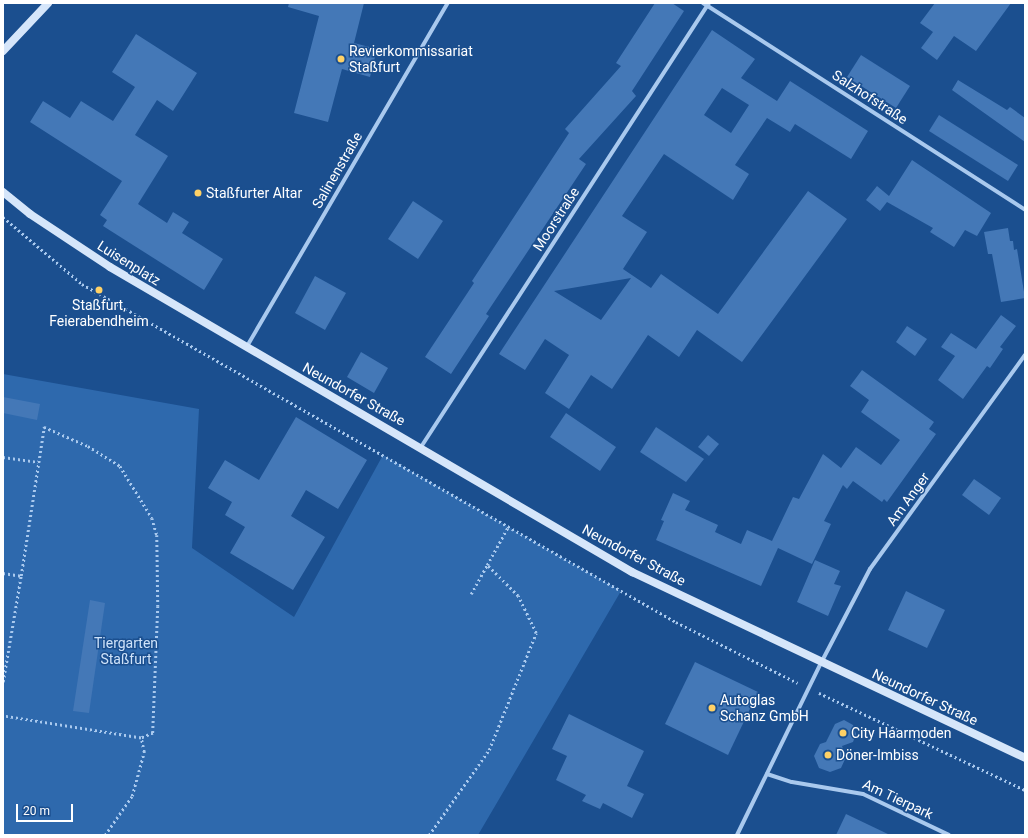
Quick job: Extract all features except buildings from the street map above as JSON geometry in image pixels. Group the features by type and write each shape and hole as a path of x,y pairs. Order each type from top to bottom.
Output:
{"main road":[{"path":"3,51 48,3"},
{"name":"Luisenplatz","path":"3,192 30,214 110,267 246,348"},
{"name":"Neundorfer Straße","path":"246,348 421,447 632,572 821,663 1025,758"}],"street":[{"name":"Salinenstraße","path":"246,348 448,3"},
{"name":"Salzhofstraße","path":"706,4 1025,210"},
{"name":"Moorstraße","path":"421,447 706,4"},
{"name":"Am Anger","path":"821,663 870,569 1025,355"},
{"path":"737,835 821,663"},
{"name":"Am Tierpark","path":"767,774 792,782 863,794 949,835"}],"path":[{"path":"3,217 82,284 676,622 808,688 1025,790"},
{"path":"3,682 44,427 88,446 120,466 152,518 157,535 155,722 153,733 141,738 3,716"},
{"path":"3,457 38,462"},
{"path":"471,594 508,527"},
{"path":"429,835 489,750 536,633 518,596 487,565"},
{"path":"3,574 21,576"},
{"path":"105,835 132,796 144,752 141,738"}],"green space":[{"name":"Tiergarten Staßfurt","path":"3,374 199,409 192,548 294,617 383,455 621,591 478,835 3,835"}],"place":[{"name":"Revierkommissariat Staßfurt","path":"341,59"},
{"name":"Staßfurter Altar","path":"198,193"},
{"name":"Staßfurt, Feierabendheim","path":"99,290"},
{"name":"Autoglas Schanz GmbH","path":"712,708"},
{"name":"City Haarmoden","path":"843,733"},
{"name":"Döner-Imbiss","path":"828,755"}]}
